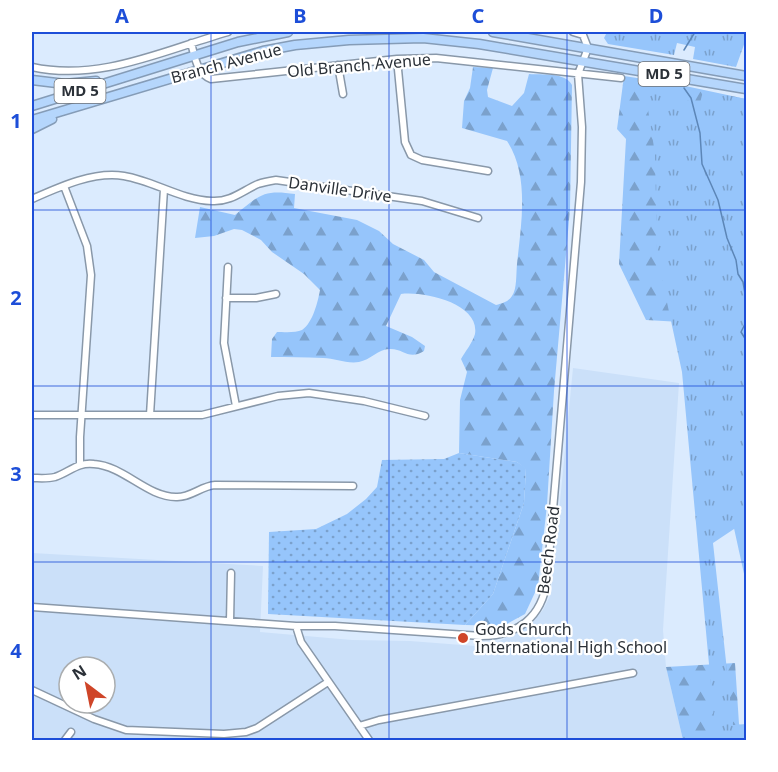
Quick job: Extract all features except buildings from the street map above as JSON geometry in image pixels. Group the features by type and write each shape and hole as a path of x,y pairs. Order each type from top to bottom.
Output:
{"highway":[{"name":"Branch Avenue","path":"32,106 238,42 288,32"},
{"name":"MD 5","path":"493,32 747,76"},
{"name":"Branch Avenue","path":"32,120 199,69 285,47 380,37 463,42 747,88"},
{"path":"32,80 79,84 129,75"},
{"path":"32,129 105,98"}],"street":[{"path":"32,67 60,71 84,71 117,66 228,32"},
{"path":"573,32 583,35 588,48"},
{"path":"191,43 199,69"},
{"name":"Beech Road","path":"32,607 296,626 481,636 501,635 525,624 538,608 545,589 551,542 564,363 581,192 582,127 578,74 588,48"},
{"name":"Old Branch Avenue","path":"199,69 202,75 210,79 397,59 436,58 621,78"},
{"path":"397,59 405,142 410,153 422,160 488,171"},
{"path":"338,65 343,94"},
{"name":"Danville Drive","path":"32,199 64,186 110,175 125,176 202,200 222,201 235,198 260,183 276,180 422,201 459,210 478,218"},
{"path":"64,186 87,246 91,275 80,464"},
{"path":"150,415 164,189"},
{"path":"228,267 224,343 236,406"},
{"path":"226,298 256,298 276,294"},
{"path":"32,415 202,415 278,396 309,393 364,401 425,416"},
{"path":"32,478 54,477 80,464 99,464 160,494 177,498 215,485 353,486"},
{"path":"230,621 231,573"},
{"path":"296,626 299,639 369,741"},
{"path":"359,726 633,673"},
{"path":"32,690 94,719 126,730 224,734 246,732 257,728 328,682"},
{"path":"64,741 71,732"}],"shaded area":[{"path":"573,368 679,383 663,630 666,667 683,740 32,740 32,553 263,566 260,632 352,640 410,641 488,647 530,625 543,610 551,594"}],"green space":[{"path":"607,32 746,32 746,39 736,67 693,59 695,47 677,43 674,55 608,44 604,38"},
{"path":"473,67 493,68 487,90 488,97 512,106 524,93 529,74 559,76 572,85 570,209 554,391 547,505 538,586 525,614 503,626 465,625 493,594 524,503 526,469 517,462 459,453 460,400 467,372 461,359 475,334 474,323 469,314 448,301 435,297 401,294 386,326 412,337 425,346 424,351 419,354 385,349 363,361 354,362 327,358 271,357 272,339 277,332 299,331 306,327 314,312 320,290 304,274 272,252 261,240 242,230 234,229 214,236 195,238 200,207 235,215 268,193 295,194 294,208 357,220 379,231 393,244 424,260 434,272 496,305 507,301 514,293 516,285 522,217 519,170 507,141 462,128 464,101 470,88"},
{"path":"624,76 746,99 746,583 730,510 681,322 646,320 619,264 626,139 617,129"},
{"path":"650,83 681,87 679,99 700,103 703,91 746,99 746,521 713,543 733,725 746,724 746,740 709,740 715,729 682,372 657,256 655,154 645,90"},
{"path":"459,453 517,462 526,468 524,503 493,594 465,625 268,614 269,532 316,529 347,514 377,487 382,460 444,459"},
{"path":"735,663 739,724 746,740 683,740 666,667"}],"waterway":[{"path":"684,50 695,32"},
{"path":"684,88 691,98 700,133 702,164 718,200 746,299"},
{"path":"746,322 741,332 746,340"},
{"path":"746,502 746,518"}],"place":[{"name":"Gods Church International High School","path":"463,638"}]}
